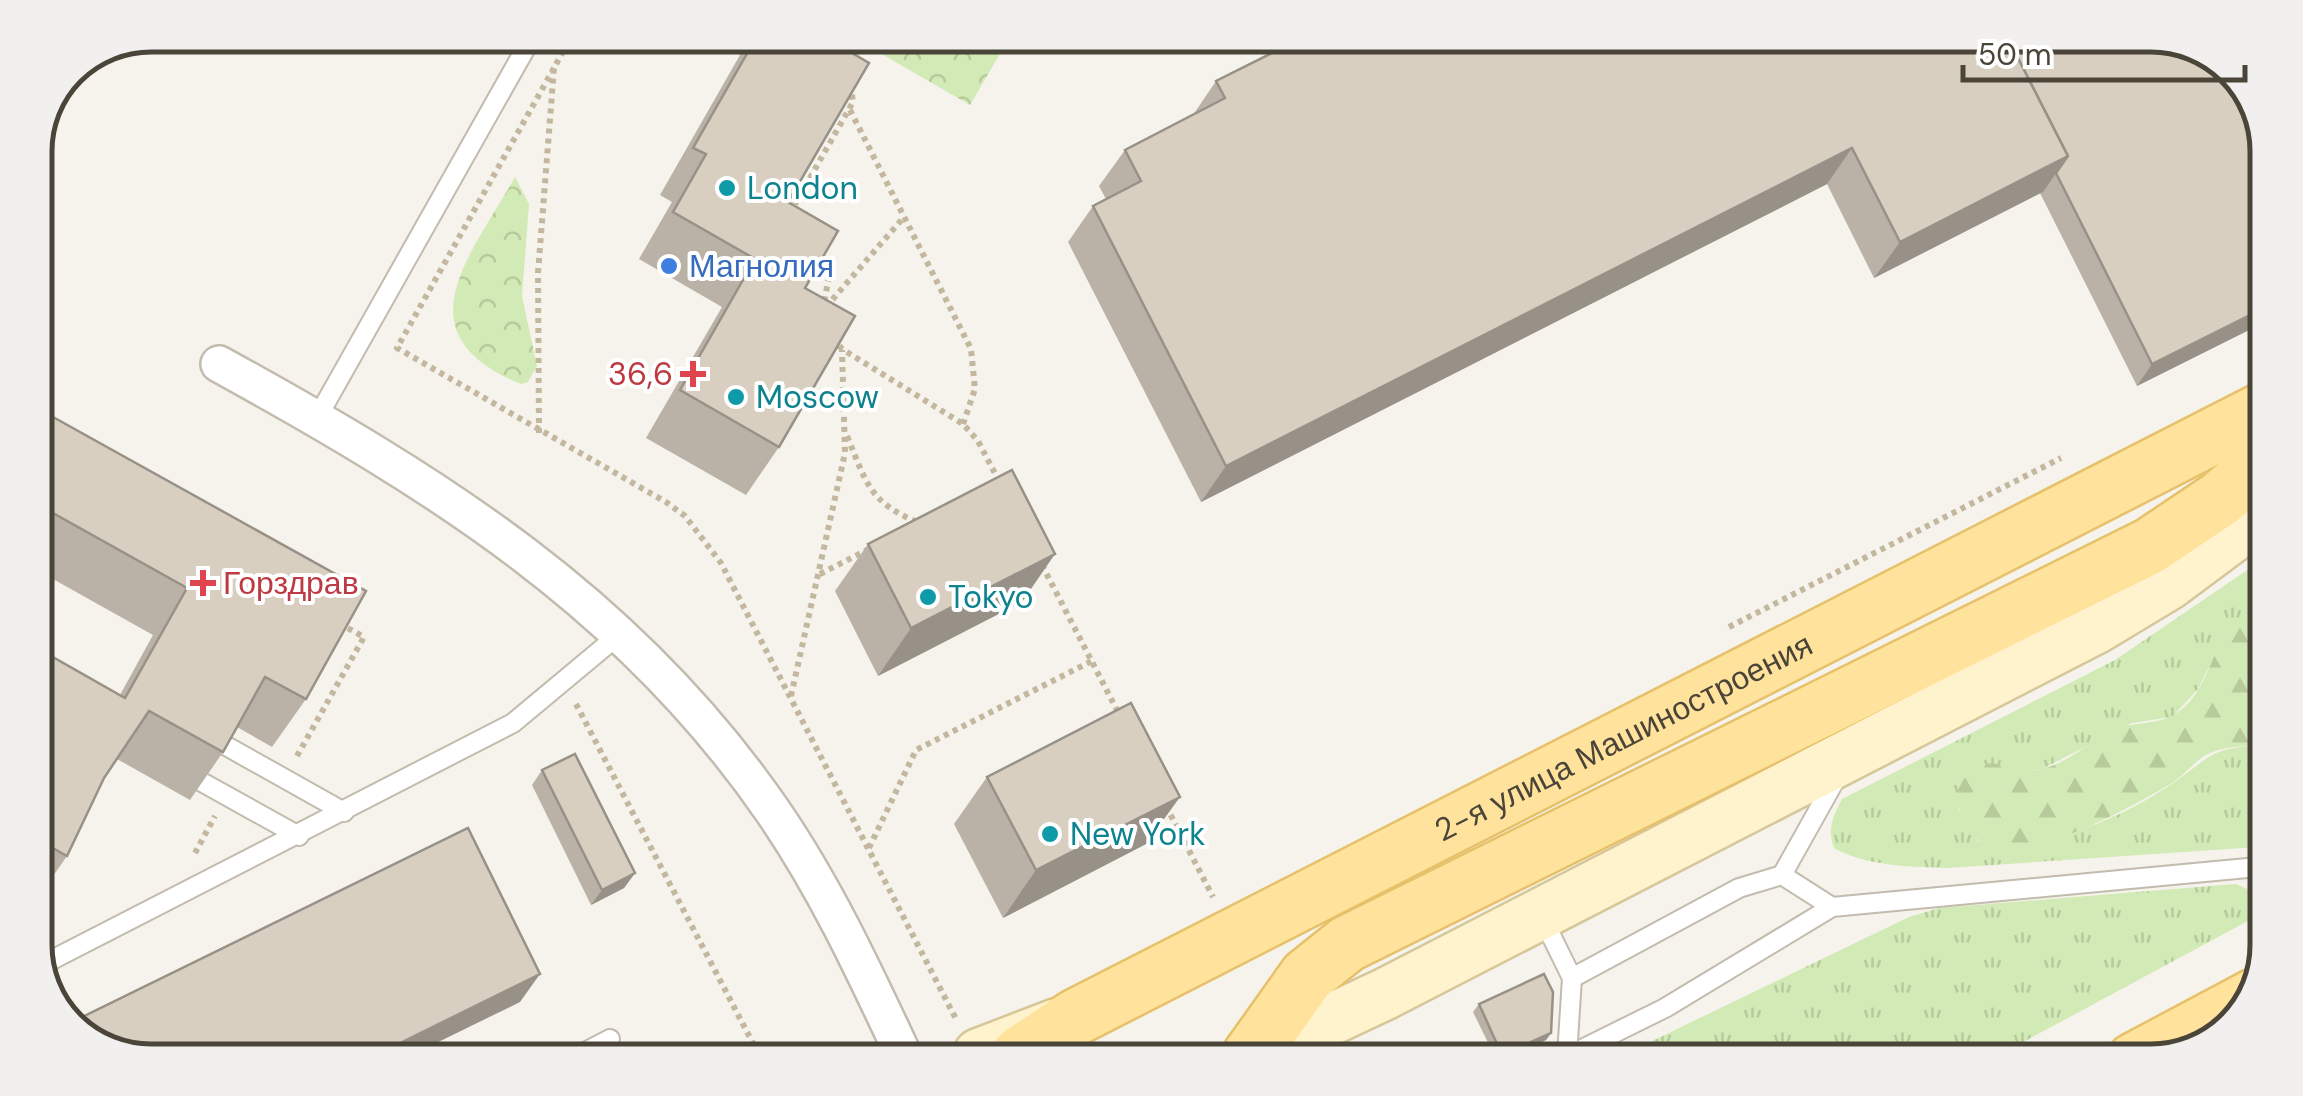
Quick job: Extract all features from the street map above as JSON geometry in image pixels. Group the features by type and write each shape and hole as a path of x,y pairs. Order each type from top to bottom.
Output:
{"main road":[{"name":"2-я улица Машиностроения","path":"970,1041 1076,1017 2250,417"},
{"path":"1259,1044 1307,976 1347,944 2150,546 2250,474"},
{"path":"1278,1044 1343,1015 2096,628 2168,584 2250,524"},
{"path":"2171,1041 2221,1015"},
{"path":"1036,1044 1076,1017"}],"street":[{"path":"219,364 317,418 464,508 534,558 621,633 690,705 774,812 834,908 898,1044"}],"lane":[{"path":"317,418 524,52"},
{"path":"54,959 513,723 621,633"},
{"path":"221,744 344,812"},
{"path":"1572,978 1739,888 1782,875 1849,755"},
{"path":"200,781 299,836"},
{"path":"1592,1044 1665,1008 1832,907 2250,868"},
{"path":"1782,875 1832,907"},
{"path":"1540,914 1572,978 1566,1044"},
{"path":"600,1044 610,1039"}],"path":[{"path":"563,52 397,348 686,516 721,563 970,1041"},
{"path":"539,432 538,273 554,68"},
{"path":"790,224 791,210 853,102 844,71"},
{"path":"849,109 971,349 975,389 963,424"},
{"path":"822,312 904,216"},
{"path":"808,237 821,245 830,271 822,312 825,322"},
{"path":"828,332 842,349 963,424 978,441 1008,498"},
{"path":"790,697 847,434 842,349"},
{"path":"847,434 869,491 885,508 919,523"},
{"path":"984,490 1000,482"},
{"path":"902,532 935,515"},
{"path":"1033,547 1126,728"},
{"path":"819,574 869,549"},
{"path":"284,779 364,637 330,618"},
{"path":"868,849 916,750 1092,661"},
{"path":"564,680 753,1044"},
{"path":"1160,795 1213,897"}],"green space":[{"path":"878,52 1001,52 970,105"},
{"path":"515,177 529,204 522,296 537,366 528,382 521,384 484,364 462,342 454,318 455,292 465,264"},
{"path":"2250,568 2250,612 2224,636 2198,689 2172,717 2132,723 2042,769 2023,771 1983,764 1959,809 1978,841 2030,841 2082,829 2130,809 2214,754 2250,746 2250,848 1947,868 1874,862 1834,848 1832,823 1842,799 2115,660"},
{"path":"2250,611 2250,746 2208,754 2154,793 2057,839 2008,848 1988,845 1968,829 1962,817 1959,790 1971,769 1990,763 2030,770 2047,768 2117,729 2175,714 2199,689 2218,648"},
{"path":"2236,884 2250,890 2250,920 2020,1044 1646,1044 1909,917 1939,908"}],"building":[{"path":"748,52 850,52 869,63 788,202 838,231 805,288 855,316 779,447 680,390 755,259 673,212 706,154 693,148"},
{"path":"1274,52 2015,52 2068,156 1900,242 1852,148 1226,466 1093,206 1141,181 1125,150 1225,98 1216,81"},
{"path":"2015,52 2171,54 2212,73 2237,102 2249,132 2250,315 2152,364 2056,173 2068,156"},
{"path":"53,417 366,591 306,699 265,677 223,752 149,711 104,778 67,856 53,848 53,657 125,698 187,588 53,513"},
{"path":"1012,470 1055,554 911,628 868,544"},
{"path":"1131,703 1180,797 1036,870 987,777"},
{"path":"575,754 635,873 602,890 542,770"},
{"path":"468,828 540,974 398,1044 152,1044 114,1036 84,1016"},
{"path":"1544,974 1553,992 1551,1033 1526,1044 1497,1044 1479,1004"}],"place":[{"name":"London","path":"727,188"},
{"name":"Магнолия","path":"669,266"},
{"name":"36,6","path":"693,374"},
{"name":"Moscow","path":"736,397"},
{"name":"Горздрав","path":"203,583"},
{"name":"Tokyo","path":"928,597"},
{"name":"New York","path":"1050,834"}]}
